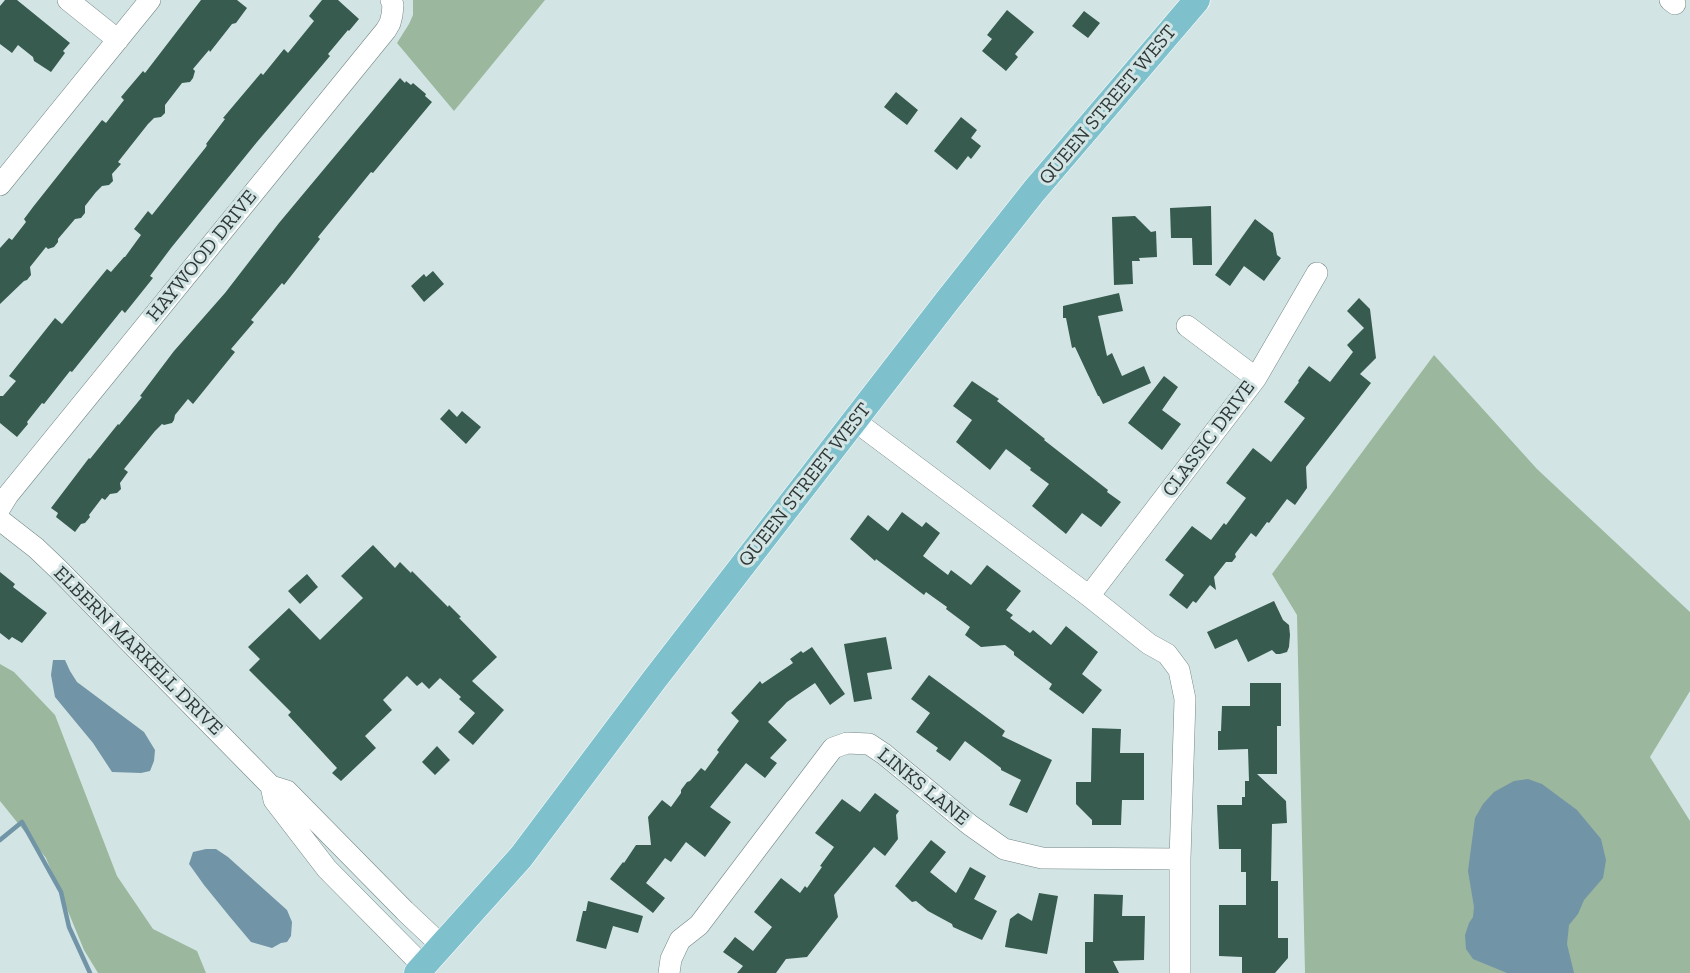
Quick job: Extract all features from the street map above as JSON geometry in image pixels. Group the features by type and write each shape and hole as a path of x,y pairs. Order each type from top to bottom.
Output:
{"main road":[{"name":"QUEEN STREET WEST","path":"420,969 521,857 654,680 947,301 1034,191 1197,0"}],"street":[{"path":"68,0 118,40"},
{"path":"0,185 150,0"},
{"name":"HAYWOOD DRIVE","path":"0,508 8,495 386,30 392,15 392,0"},
{"name":"CLASSIC DRIVE","path":"1089,596 1256,378 1317,273"},
{"path":"1187,326 1256,378"},
{"path":"855,421 1089,596 1149,644 1167,654 1179,670 1185,699 1180,859 1180,973"},
{"name":"ELBERN MARKELL DRIVE","path":"0,520 57,568 271,786 287,791 441,945"},
{"name":"LINKS LANE","path":"669,973 670,958 680,940 699,925 834,748 847,743 869,744 970,825 1004,849 1042,858 1180,859"},
{"name":"ELBERN MARKELL DRIVE","path":"271,786 274,800 327,869 420,969"}],"green space":[{"path":"413,0 545,0 454,111 397,43 413,15"},
{"path":"1434,355 1537,469 1690,612 1690,691 1650,757 1690,821 1690,973 1305,973 1297,615 1272,574"},
{"path":"0,664 14,672 55,715 117,876 153,929 197,951 206,973 98,973 84,950 46,858 0,801"}],"water":[{"path":"53,660 65,660 77,682 144,732 155,750 150,771 112,772 93,743 55,697 51,675"},
{"path":"1528,779 1542,784 1577,810 1601,839 1606,860 1603,878 1584,900 1578,914 1569,925 1567,944 1574,973 1507,973 1473,959 1466,949 1465,935 1473,917 1474,907 1468,871 1475,818 1483,804 1494,792 1514,781"},
{"path":"216,849 228,857 287,910 292,922 291,936 287,942 272,948 251,942 189,864 193,852"}],"building":[{"path":"5,0 17,0 70,43 51,72 34,61 33,57 18,45 12,53 0,44 0,6"},
{"path":"201,0 237,0 247,8 193,69 195,71 190,82 182,83 165,105 165,113 148,124 118,162 121,164 112,174 113,181 96,192 85,206 85,213 81,218 75,219 54,247 48,249 46,247 30,267 31,275 27,280 0,304 0,248 9,238 12,240 26,222 24,219 33,207 102,120 106,123 124,100 121,97 143,71 145,73"},
{"path":"322,0 338,0 359,19 171,248 150,276 153,278 125,313 122,310 72,372 70,371 44,404 42,403 17,437 0,423 0,396 3,396 16,381 9,376 55,318 62,324 107,269 111,272 125,257 141,235 134,229 148,211 152,215 206,147 225,119 223,118 261,73 263,75 284,49 288,53 314,21 309,16"},
{"path":"1007,10 1034,32 1015,54 1018,57 1006,71 982,51 992,39 987,35"},
{"path":"1084,11 1100,23 1088,38 1072,26"},
{"path":"400,78 405,83 406,81 411,85 413,83 432,102 318,237 320,239 284,285 282,283 251,320 254,322 231,349 235,352 193,404 188,399 175,415 172,423 162,424 155,431 124,469 128,472 120,483 121,489 117,493 110,494 105,500 102,498 89,515 90,517 75,532 56,517 58,513 51,508 89,458 142,397 140,396 174,351 225,293 279,223"},
{"path":"896,92 918,110 907,125 884,107"},
{"path":"961,117 977,130 971,138 981,146 971,159 968,156 957,170 934,151"},
{"path":"1211,206 1212,265 1193,265 1192,238 1171,238 1170,208"},
{"path":"1135,216 1151,232 1156,231 1157,257 1139,258 1140,261 1132,261 1133,284 1114,285 1112,217"},
{"path":"1255,219 1273,233 1277,255 1281,258 1264,281 1244,266 1230,286 1215,275"},
{"path":"433,271 444,284 424,302 411,286 424,274 426,277"},
{"path":"1119,293 1123,311 1098,316 1107,356 1112,353 1122,376 1144,366 1151,383 1103,404 1075,347 1072,348 1066,318 1063,318 1063,306"},
{"path":"1359,298 1370,309 1376,358 1360,374 1371,383 1306,467 1307,488 1295,505 1287,499 1256,537 1251,533 1235,554 1236,557 1232,562 1226,562 1214,577 1216,590 1210,585 1196,603 1193,601 1187,609 1169,595 1184,575 1165,560 1192,526 1211,540 1224,523 1226,525 1246,498 1226,483 1253,448 1271,462 1305,418 1284,402 1309,366 1330,382 1353,352 1347,345 1364,328 1347,311"},
{"path":"1164,376 1178,387 1162,410 1181,424 1162,450 1128,423"},
{"path":"972,381 999,399 997,401 1121,502 1101,527 1082,513 1066,534 1032,506 1049,484 1030,470 1031,468 1006,449 990,470 956,442 972,420 953,406"},
{"path":"449,409 457,417 462,411 481,427 466,444 440,419"},
{"path":"902,512 922,527 926,522 940,533 923,556 948,575 951,570 971,585 987,565 1021,591 1006,610 1013,615 1010,618 1030,633 1033,630 1051,645 1066,626 1098,652 1082,674 1102,690 1083,714 1049,689 1052,684 1014,655 1014,652 1005,645 981,647 965,635 970,627 946,609 947,607 926,592 924,595 876,559 875,561 850,539 868,515 888,531"},
{"path":"373,545 395,568 400,562 411,573 412,571 461,617 459,618 497,657 472,681 504,710 473,745 458,732 475,713 459,699 461,697 440,678 429,689 422,682 417,686 407,676 383,700 392,710 365,736 376,748 341,781 332,773 337,768 288,715 291,712 249,670 260,659 248,647 289,608 320,640 363,598 341,576"},
{"path":"0,572 15,584 13,587 47,613 22,643 12,637 9,640 0,633"},
{"path":"307,574 318,587 300,604 288,591"},
{"path":"1274,601 1283,620 1289,625 1287,652 1276,654 1272,650 1248,662 1237,639 1215,649 1207,632"},
{"path":"886,637 892,669 867,673 872,699 854,702 844,644"},
{"path":"812,647 845,694 830,705 815,683 787,702 768,722 787,740 770,758 777,763 765,778 746,763 710,807 731,822 705,857 686,842 671,862 665,858 646,883 665,898 653,913 610,879 636,845 651,845 648,817 662,800 671,807 687,782 701,768 705,771 719,752 717,750 739,721 731,713 760,681 762,684 793,663 790,659"},
{"path":"929,675 1005,731 1002,736 1052,760 1027,813 1009,805 1021,780 1001,770 965,741 950,761 936,751 938,748 916,732 930,713 911,699"},
{"path":"1250,683 1281,683 1281,726 1277,726 1277,774 1257,774 1286,801 1287,823 1272,824 1271,881 1278,881 1278,938 1288,938 1288,958 1275,973 1242,973 1242,957 1219,956 1219,905 1246,905 1246,872 1241,872 1241,849 1219,849 1217,805 1242,805 1242,797 1245,797 1245,781 1249,781 1248,749 1218,750 1218,731 1221,731 1222,706 1250,706"},
{"path":"1092,728 1121,729 1120,753 1144,753 1144,800 1122,800 1121,825 1092,825 1092,820 1076,804 1076,782 1091,782"},
{"path":"437,746 450,760 435,775 422,762"},
{"path":"875,793 899,811 896,815 898,839 885,856 874,847 834,895 838,917 807,957 786,959 776,973 737,973 743,966 723,952 735,937 753,951 772,927 754,912 781,878 800,893 805,886 807,888 834,847 815,833 842,799 860,812"},
{"path":"931,840 946,852 930,872 956,893 970,867 986,876 974,899 997,911 982,940 953,927 952,924 928,911 916,901 912,902 895,886"},
{"path":"1039,893 1058,896 1047,954 1005,947 1010,919 1018,913 1032,921"},
{"path":"1094,894 1123,895 1122,916 1145,916 1144,960 1113,961 1119,973 1085,973 1085,942 1093,942"},
{"path":"588,901 643,916 638,933 613,926 606,949 576,941 583,911 586,911"}],"waterway":[{"path":"0,840 22,822 61,892 69,927 90,973"}]}
